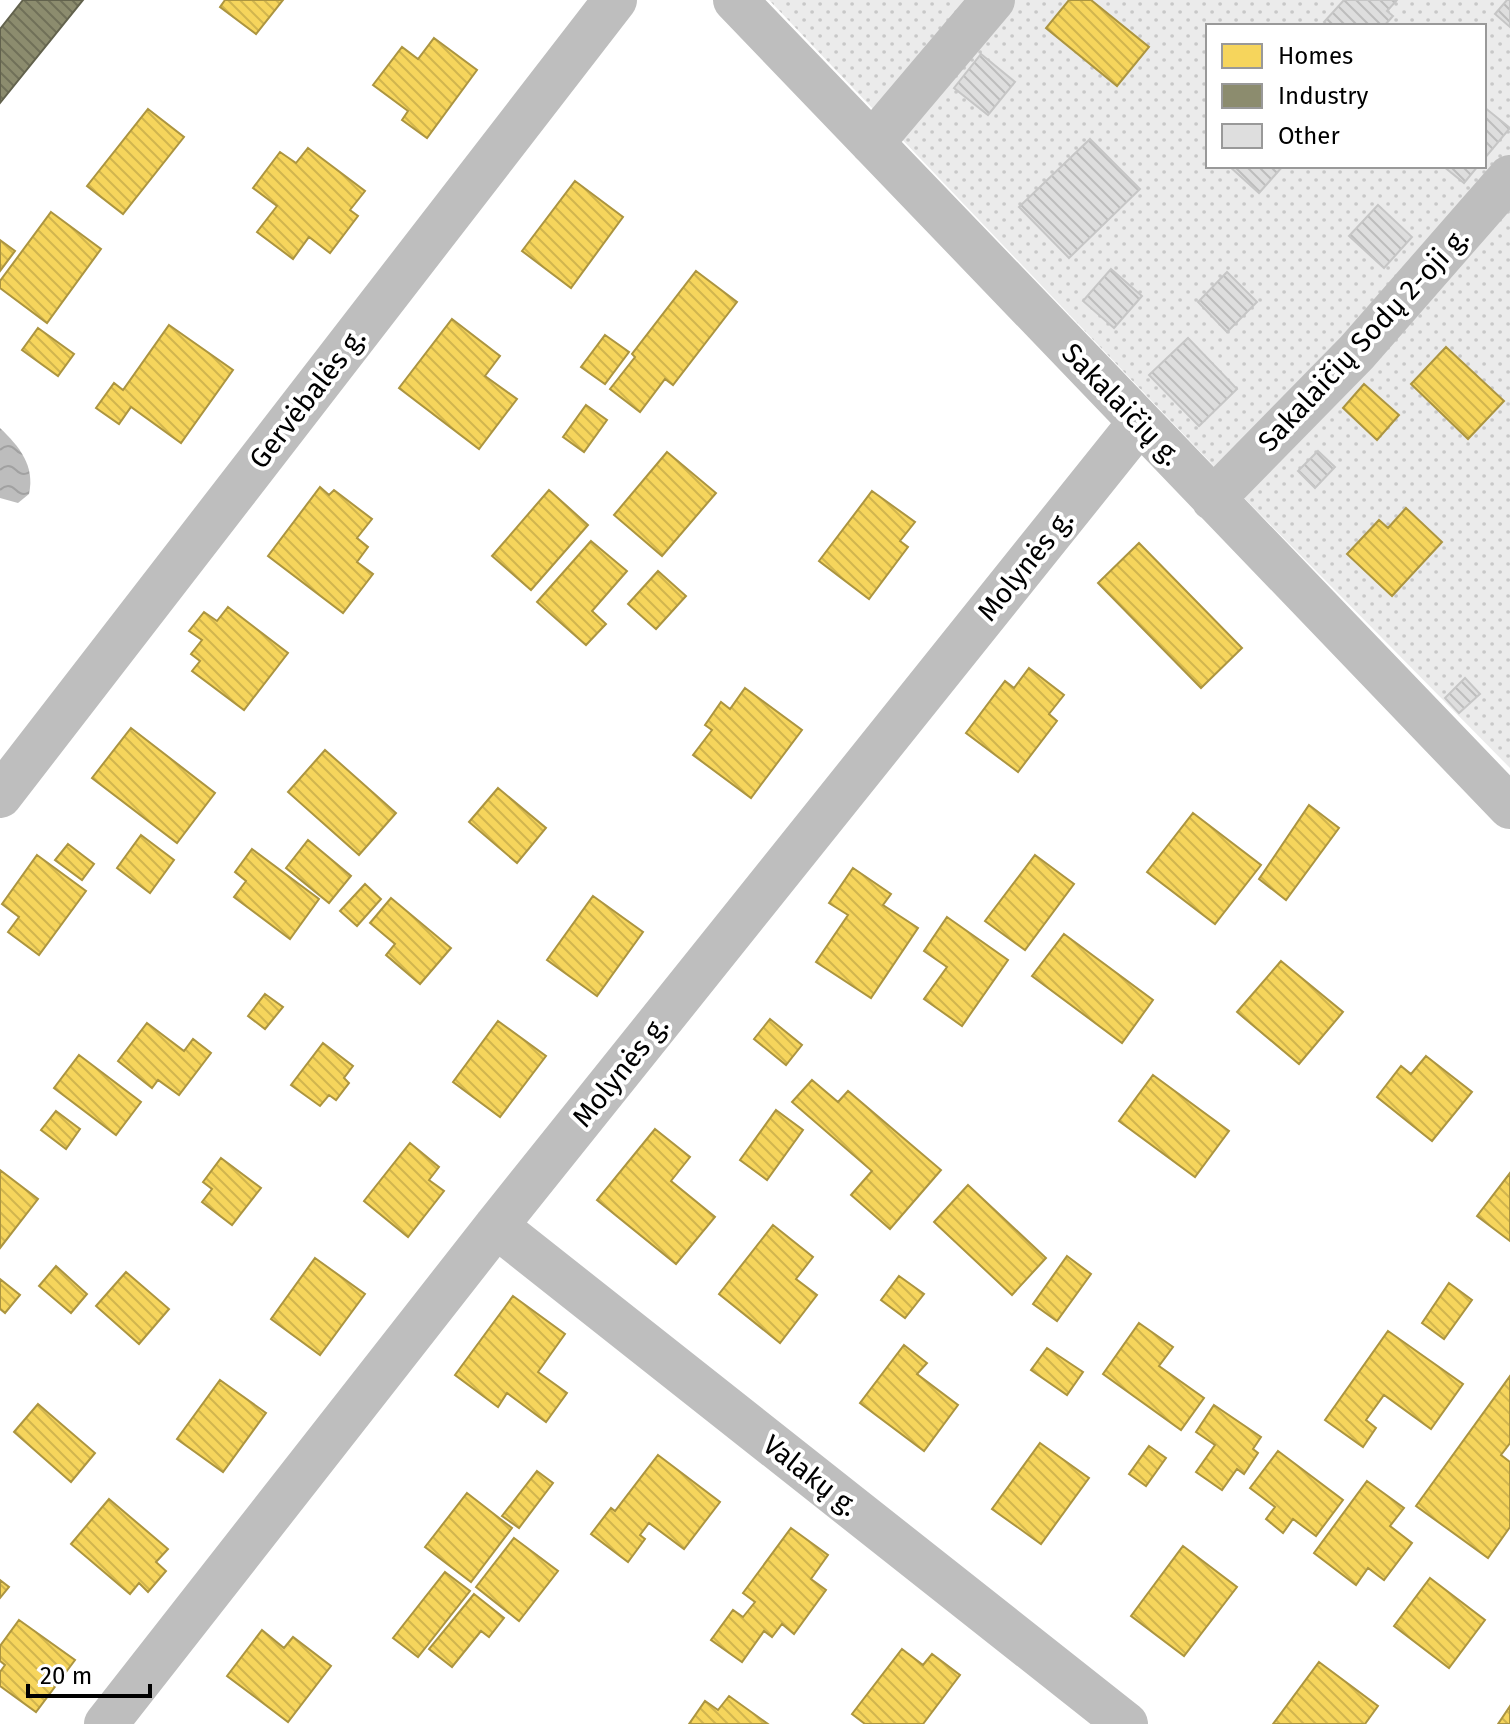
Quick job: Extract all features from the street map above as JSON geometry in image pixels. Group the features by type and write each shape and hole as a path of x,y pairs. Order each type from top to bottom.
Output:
{"street":[{"name":"Gervėbalės g.","path":"0,796 615,0"},
{"name":"Sakalaičių g.","path":"735,0 1510,807"},
{"path":"872,143 993,0"},
{"name":"Sakalaičių Sodų 2-oji g.","path":"1213,499 1357,352 1510,177"},
{"name":"Molynės g.","path":"122,1718 496,1226 1140,422"},
{"name":"Valakų g.","path":"496,1226 1126,1724"}],"shaded area":[{"path":"769,0 1510,0 1510,768 1250,504"}],"water":[{"path":"0,428 20,450 28,466 29,494 18,503 0,498"}],"building: Homes":[{"path":"225,0 283,0 256,34 220,7"},
{"path":"1069,0 1091,0 1149,47 1117,86 1046,28"},
{"path":"434,38 477,70 427,138 402,120 408,111 373,85 402,47 418,59"},
{"path":"148,109 184,137 123,214 87,186"},
{"path":"308,148 365,191 350,210 358,216 330,253 309,237 293,259 257,232 277,206 253,188 280,152 296,163"},
{"path":"575,181 623,217 571,288 522,251"},
{"path":"51,212 101,249 47,323 0,288 0,281"},
{"path":"0,240 15,251 0,271"},
{"path":"696,271 737,302 673,385 665,379 640,412 610,389 635,357 632,354"},
{"path":"452,319 500,356 485,376 517,399 479,449 399,388"},
{"path":"169,325 233,370 181,443 131,407 119,424 96,408 114,383 123,390"},
{"path":"38,328 74,354 58,376 22,350"},
{"path":"605,335 629,352 605,384 581,367"},
{"path":"1446,347 1504,401 1468,439 1411,384"},
{"path":"1364,384 1399,415 1377,440 1343,408"},
{"path":"586,405 607,420 584,452 563,437"},
{"path":"667,452 716,493 662,556 614,515"},
{"path":"320,487 329,495 334,490 372,519 357,538 368,547 357,562 373,574 343,613 268,556"},
{"path":"549,490 588,525 531,590 492,556"},
{"path":"872,491 915,522 900,541 908,547 869,599 819,561"},
{"path":"1406,508 1442,542 1392,596 1347,554 1379,520 1388,528"},
{"path":"591,541 627,571 592,611 606,624 586,645 537,602"},
{"path":"1139,543 1242,648 1201,688 1098,583"},
{"path":"658,571 686,596 656,629 628,604"},
{"path":"228,607 288,653 244,710 192,671 200,661 191,654 202,640 189,631 204,612 217,621"},
{"path":"1029,668 1064,695 1049,714 1057,721 1018,772 966,733 1005,681 1014,688"},
{"path":"745,688 802,730 751,798 693,755 712,730 705,725 721,702 730,709"},
{"path":"131,728 215,793 177,843 92,778"},
{"path":"325,750 396,813 359,855 288,792"},
{"path":"498,788 546,828 517,863 469,822"},
{"path":"1309,805 1339,828 1286,900 1259,879"},
{"path":"1193,813 1261,865 1215,924 1147,872"},
{"path":"141,835 174,860 150,893 117,868"},
{"path":"308,840 351,876 329,903 286,868"},
{"path":"68,844 94,864 82,880 55,860"},
{"path":"252,849 319,899 290,939 234,897 246,881 235,872"},
{"path":"37,855 86,891 39,955 8,932 19,917 2,904"},
{"path":"1035,855 1074,884 1025,950 985,921"},
{"path":"853,868 891,894 883,905 918,928 871,998 816,962 848,915 829,903"},
{"path":"365,884 381,899 357,926 340,911"},
{"path":"593,896 643,932 597,996 547,960"},
{"path":"391,898 451,948 420,984 386,955 395,944 370,923"},
{"path":"947,917 1008,960 962,1026 924,999 947,967 924,951"},
{"path":"1064,934 1153,1000 1122,1043 1032,976"},
{"path":"1281,961 1343,1012 1299,1064 1237,1012"},
{"path":"265,994 283,1007 265,1029 248,1016"},
{"path":"770,1019 802,1045 786,1065 754,1039"},
{"path":"498,1021 546,1056 500,1117 453,1082"},
{"path":"147,1023 184,1051 193,1039 211,1053 179,1095 158,1080 152,1088 118,1061"},
{"path":"323,1043 353,1066 344,1078 349,1083 336,1100 329,1095 320,1106 291,1085"},
{"path":"79,1055 141,1102 116,1135 54,1088"},
{"path":"1426,1056 1472,1092 1432,1141 1377,1097 1401,1066 1411,1074"},
{"path":"1153,1075 1229,1131 1195,1177 1119,1121"},
{"path":"812,1080 838,1102 848,1091 941,1170 890,1229 851,1195 872,1171 792,1102"},
{"path":"776,1110 803,1130 767,1180 740,1160"},
{"path":"56,1111 80,1129 66,1149 41,1130"},
{"path":"655,1129 690,1157 671,1181 715,1217 676,1264 597,1200"},
{"path":"410,1143 439,1167 429,1180 444,1191 408,1237 364,1201"},
{"path":"221,1158 261,1188 232,1225 202,1202 212,1189 203,1182"},
{"path":"0,1170 38,1199 0,1248"},
{"path":"1510,1173 1510,1241 1477,1216"},
{"path":"968,1185 1046,1258 1012,1295 934,1222"},
{"path":"773,1225 813,1257 796,1279 817,1295 780,1343 719,1294"},
{"path":"1067,1256 1091,1274 1057,1321 1033,1304"},
{"path":"315,1258 365,1294 320,1355 271,1319"},
{"path":"56,1266 87,1294 71,1313 39,1286"},
{"path":"126,1272 169,1309 139,1344 96,1306"},
{"path":"899,1276 924,1294 905,1318 881,1300"},
{"path":"0,1279 20,1295 5,1313 0,1309"},
{"path":"1449,1283 1472,1300 1444,1339 1422,1323"},
{"path":"513,1296 565,1334 538,1372 567,1393 546,1422 507,1393 498,1407 455,1375"},
{"path":"1139,1323 1173,1347 1159,1366 1204,1398 1181,1430 1103,1374"},
{"path":"1388,1331 1463,1384 1431,1429 1384,1395 1366,1420 1376,1428 1363,1447 1325,1420"},
{"path":"904,1345 927,1363 917,1374 958,1405 924,1451 860,1403"},
{"path":"1047,1348 1083,1372 1067,1395 1031,1370"},
{"path":"1510,1376 1510,1443 1501,1455 1510,1462 1510,1527 1488,1558 1416,1506"},
{"path":"220,1380 266,1413 223,1472 177,1439"},
{"path":"38,1404 95,1453 71,1482 14,1432"},
{"path":"1214,1405 1261,1437 1253,1449 1258,1453 1244,1474 1237,1469 1222,1490 1196,1472 1215,1445 1196,1432"},
{"path":"1040,1443 1089,1478 1041,1544 992,1509"},
{"path":"1149,1446 1166,1458 1146,1486 1129,1474"},
{"path":"1278,1451 1343,1500 1316,1536 1293,1519 1283,1533 1266,1519 1275,1507 1250,1488"},
{"path":"658,1455 720,1502 684,1549 649,1523 640,1535 645,1539 628,1562 591,1534 611,1508 615,1511"},
{"path":"537,1471 553,1483 519,1528 502,1516"},
{"path":"1367,1481 1404,1508 1390,1526 1412,1543 1384,1580 1368,1568 1356,1585 1314,1553"},
{"path":"467,1493 512,1528 471,1582 425,1547"},
{"path":"109,1499 168,1549 156,1562 166,1571 148,1592 139,1583 130,1594 71,1544"},
{"path":"791,1528 828,1555 811,1579 826,1590 794,1634 782,1624 772,1637 764,1631 742,1662 711,1640 733,1610 743,1617 755,1602 743,1593"},
{"path":"514,1538 558,1571 519,1621 476,1587"},
{"path":"1183,1546 1237,1587 1184,1656 1131,1616"},
{"path":"445,1572 470,1591 418,1657 393,1638"},
{"path":"1430,1578 1485,1620 1449,1668 1394,1626"},
{"path":"0,1580 9,1587 0,1598"},
{"path":"474,1594 504,1618 489,1637 481,1631 452,1667 429,1649"},
{"path":"19,1620 75,1660 36,1712 0,1686 0,1672 5,1665 0,1661 0,1646"},
{"path":"262,1630 284,1648 293,1637 331,1666 288,1722 227,1676"},
{"path":"902,1649 923,1665 932,1654 960,1675 923,1724 865,1724 852,1714"},
{"path":"1319,1662 1378,1706 1365,1724 1273,1724"},
{"path":"729,1696 768,1724 689,1724 705,1701 718,1710"},
{"path":"1510,1706 1510,1724 1498,1724"}],"building: Industry":[{"path":"23,0 83,0 0,103 0,29"}],"building: Other":[{"path":"1344,0 1397,0 1387,11 1393,16 1386,24 1324,22"},
{"path":"1510,0 1510,27 1495,14"},
{"path":"981,54 1015,82 988,115 954,88"},
{"path":"1486,109 1510,128 1486,157"},
{"path":"1090,139 1140,189 1069,258 1019,207"},
{"path":"1231,168 1281,168 1259,193"},
{"path":"1445,168 1476,168 1464,183"},
{"path":"1378,205 1412,237 1384,268 1349,236"},
{"path":"1111,269 1142,296 1114,328 1083,301"},
{"path":"1227,272 1257,302 1227,332 1198,302"},
{"path":"1188,338 1237,389 1199,426 1149,375"},
{"path":"1318,451 1335,467 1315,488 1298,471"},
{"path":"1465,678 1480,694 1459,713 1445,698"}]}
